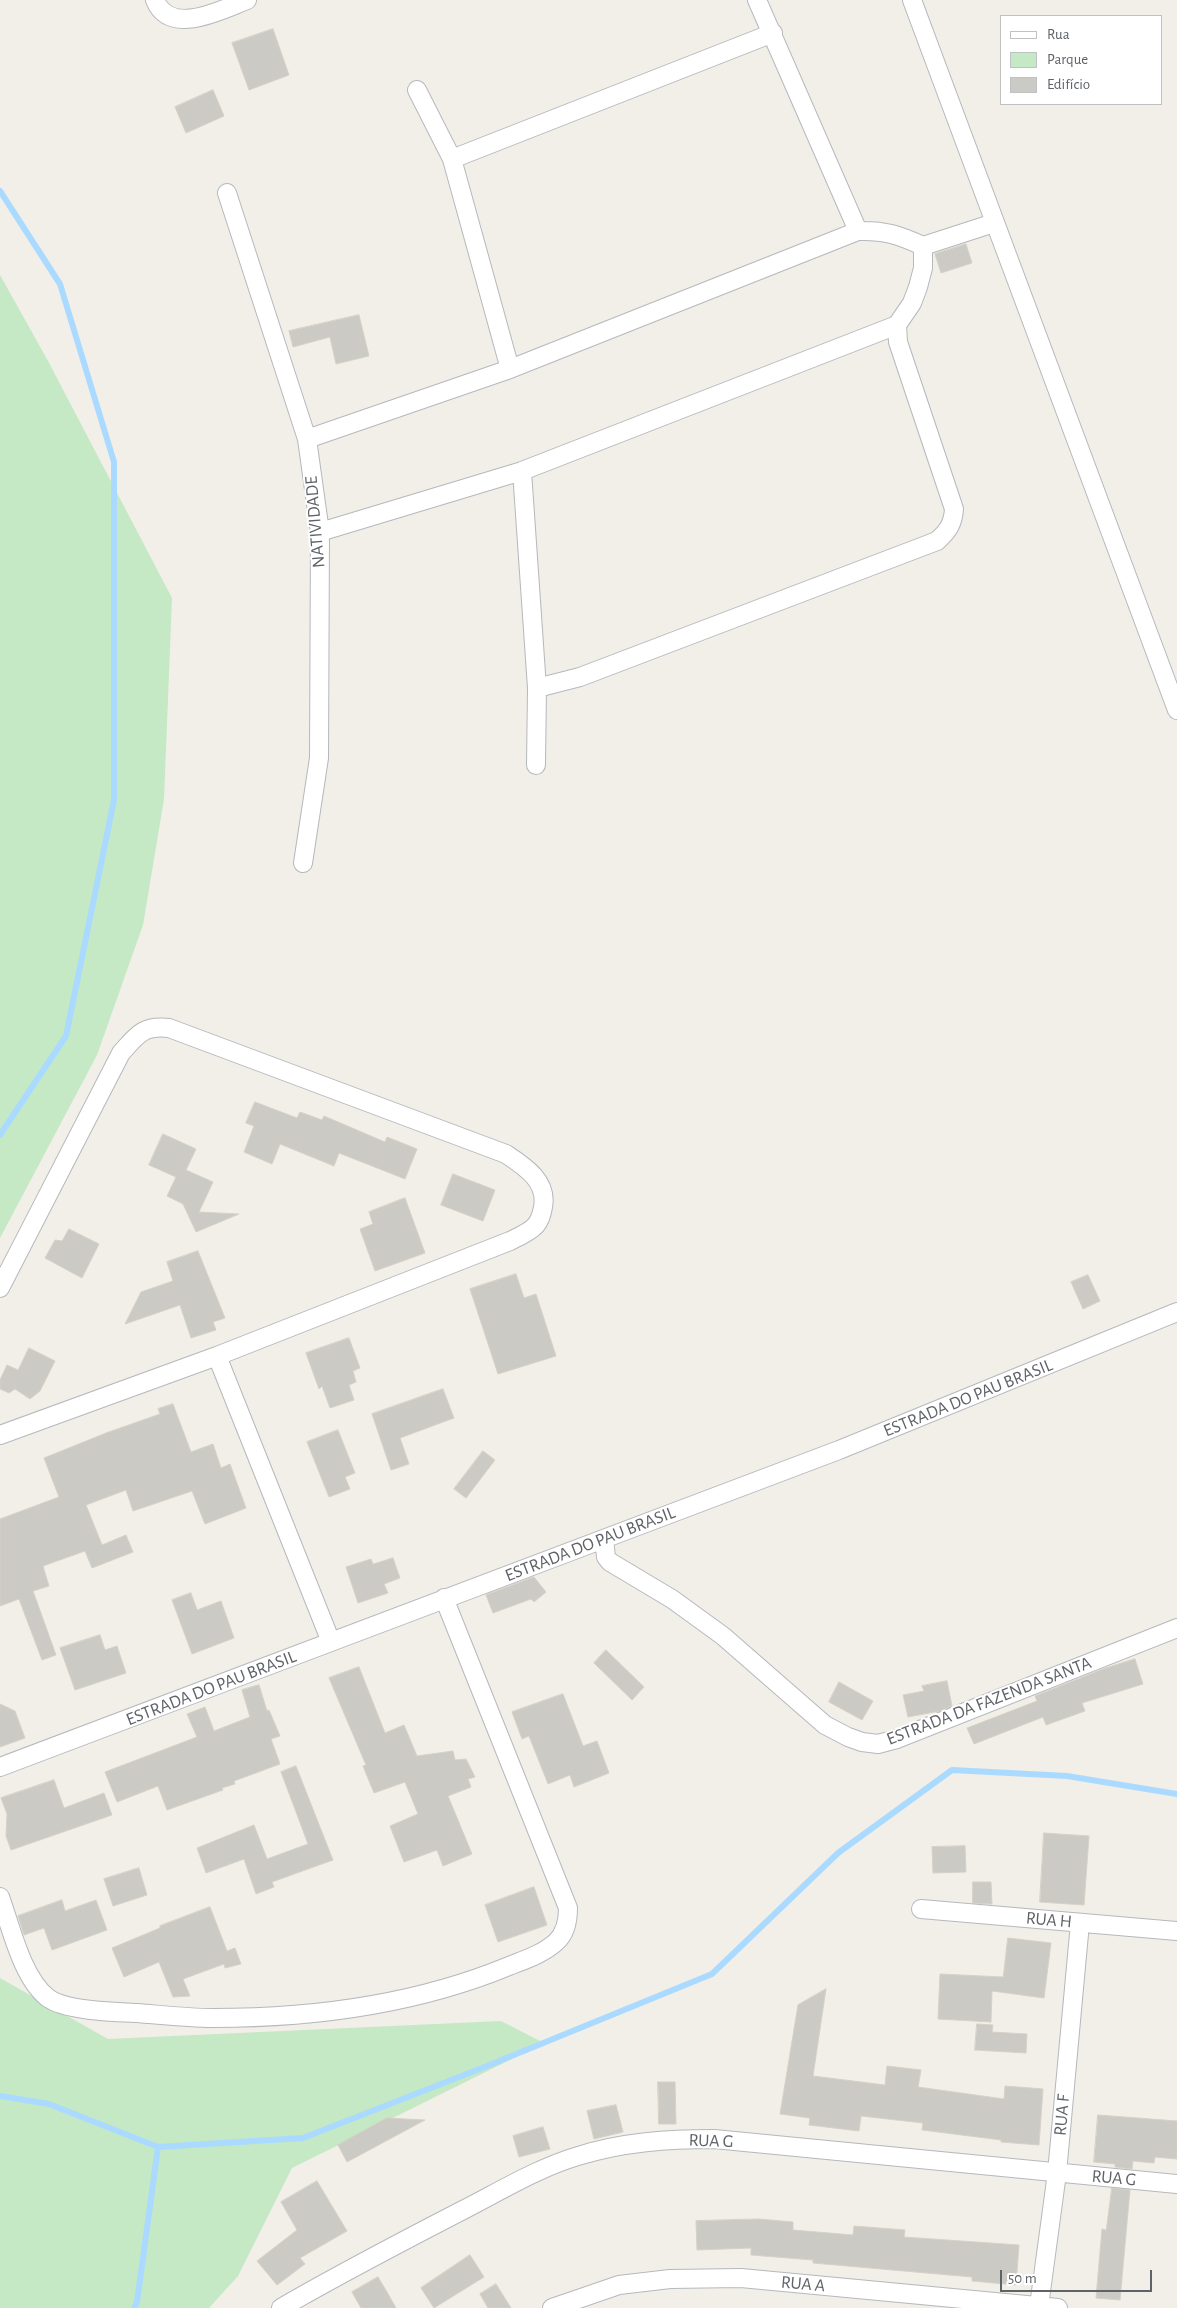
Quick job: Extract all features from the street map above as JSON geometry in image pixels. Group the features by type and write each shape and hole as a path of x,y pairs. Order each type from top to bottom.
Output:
{"street":[{"path":"155,0 158,7 166,14 177,19 192,19 246,0"},
{"path":"757,0 858,231"},
{"path":"912,0 1177,710"},
{"path":"452,159 773,33"},
{"path":"417,90 452,159 510,369"},
{"name":"NATIVIDADE","path":"227,193 307,439 320,532 319,758 303,863"},
{"path":"307,439 510,369 858,231 879,230 898,235 923,246 994,223"},
{"path":"320,532 522,471 897,324 912,303 918,287 923,268 923,246"},
{"path":"537,688 580,677 937,541 949,530 953,520 954,509 898,342 897,324"},
{"path":"522,471 537,688 536,765"},
{"path":"0,1288 121,1053 144,1030 155,1026 169,1028 506,1154 532,1174 540,1183 545,1198 541,1215 536,1225 510,1241 217,1356 0,1435"},
{"name":"ESTRADA DO PAU BRASIL","path":"0,1767 839,1450 1177,1312"},
{"path":"217,1356 331,1642"},
{"name":"ESTRADA DA FAZENDA SANTA","path":"604,1539 606,1557 610,1562 672,1599 723,1636 825,1725 848,1738 862,1742 878,1744 897,1739 1177,1628"},
{"path":"0,1897 24,1962 38,1988 50,1999 66,2005 119,2012 212,2018 286,2015 359,2006 431,1992 479,1978 533,1956 556,1942 566,1926 568,1908 444,1598"},
{"name":"RUA H","path":"920,1908 1177,1931"},
{"name":"RUA F","path":"1039,2306 1057,2173 1080,1923"},
{"name":"RUA G","path":"281,2308 343,2272 522,2178 578,2156 615,2147 664,2140 714,2139 1177,2184"},
{"name":"RUA A","path":"552,2308 576,2298 619,2285 670,2279 740,2278 1058,2308"}],"green space":[{"path":"0,275 48,361 172,598 164,799 143,925 97,1055 0,1238"},
{"path":"0,1978 108,2039 501,2021 544,2043 292,2168 238,2276 209,2308 0,2308"}],"building":[{"path":"273,29 289,75 249,90 232,43"},
{"path":"213,90 224,116 186,133 175,107"},
{"path":"966,244 972,263 941,273 935,254"},
{"path":"359,315 369,356 336,364 330,337 293,347 289,331"},
{"path":"255,1102 297,1118 300,1112 322,1120 324,1116 385,1142 387,1137 417,1149 405,1179 339,1153 334,1166 280,1144 272,1164 244,1152 254,1126 246,1123"},
{"path":"163,1134 196,1149 186,1170 213,1182 199,1212 239,1214 196,1232 183,1204 167,1196 176,1177 149,1165"},
{"path":"453,1174 495,1190 483,1221 441,1205"},
{"path":"405,1198 425,1253 375,1271 360,1229 373,1224 369,1212"},
{"path":"69,1229 99,1244 82,1278 45,1258 55,1240 62,1241"},
{"path":"198,1251 225,1318 213,1322 216,1330 191,1338 180,1305 125,1324 141,1292 173,1281 167,1262"},
{"path":"516,1274 524,1298 536,1294 556,1356 498,1374 470,1289"},
{"path":"1088,1275 1100,1301 1083,1309 1071,1282"},
{"path":"349,1338 360,1368 353,1371 356,1382 349,1385 354,1400 330,1408 322,1386 319,1389 306,1353"},
{"path":"29,1348 55,1361 40,1391 30,1399 15,1389 9,1393 0,1389 0,1380 7,1365 18,1370"},
{"path":"443,1389 454,1418 400,1438 409,1464 391,1470 372,1414"},
{"path":"173,1404 191,1452 213,1444 221,1468 230,1464 246,1508 205,1524 192,1491 133,1511 126,1490 86,1505 102,1545 126,1535 133,1552 92,1568 85,1551 43,1566 49,1586 33,1591 56,1655 42,1660 19,1599 0,1606 0,1519 59,1497 44,1458 160,1414 158,1409"},
{"path":"338,1430 355,1473 345,1477 350,1489 329,1497 307,1442"},
{"path":"483,1451 495,1460 466,1498 454,1489"},
{"path":"393,1558 400,1578 384,1584 388,1593 358,1603 346,1567 371,1559 373,1564"},
{"path":"534,1577 546,1592 534,1602 531,1599 493,1613 486,1595"},
{"path":"191,1593 197,1610 221,1601 234,1638 192,1654 172,1600"},
{"path":"100,1635 105,1650 117,1646 126,1673 75,1690 60,1648"},
{"path":"606,1650 644,1687 632,1700 594,1663"},
{"path":"1135,1659 1143,1684 1082,1703 1085,1711 1046,1725 1043,1717 974,1744 967,1728 1037,1701 1035,1696 1103,1669"},
{"path":"359,1667 385,1733 404,1725 417,1756 453,1751 455,1760 466,1759 475,1777 468,1779 471,1787 448,1796 472,1854 443,1866 437,1850 404,1862 390,1826 418,1814 405,1782 374,1793 363,1766 366,1765 329,1678"},
{"path":"947,1681 952,1706 940,1711 908,1717 903,1695 924,1691 922,1686"},
{"path":"839,1682 873,1701 862,1720 829,1702"},
{"path":"259,1685 267,1711 269,1710 280,1736 271,1739 280,1764 234,1781 235,1784 222,1788 223,1790 167,1810 158,1786 117,1802 105,1772 197,1737 187,1714 205,1707 214,1731 250,1717 242,1690"},
{"path":"563,1694 583,1746 597,1741 609,1773 574,1787 570,1775 548,1784 529,1736 522,1739 512,1712"},
{"path":"0,1704 15,1711 25,1738 0,1747"},
{"path":"296,1766 333,1860 272,1882 274,1887 256,1894 244,1859 206,1873 197,1848 254,1825 267,1859 308,1844 281,1772"},
{"path":"54,1780 64,1808 104,1793 112,1815 11,1850 6,1836 7,1814 1,1798"},
{"path":"1044,1833 1089,1836 1084,1905 1040,1902"},
{"path":"965,1846 966,1872 933,1873 932,1847"},
{"path":"139,1868 147,1895 113,1906 104,1879"},
{"path":"973,1882 991,1882 992,1904 973,1903"},
{"path":"534,1887 547,1925 498,1942 485,1905"},
{"path":"62,1900 65,1911 96,1900 107,1930 52,1950 44,1928 24,1935 18,1916"},
{"path":"210,1907 227,1951 235,1948 241,1964 225,1968 224,1964 183,1979 190,1996 173,1997 159,1962 124,1977 112,1948 160,1928 160,1926"},
{"path":"1008,1938 1051,1943 1044,1998 992,1991 991,2022 938,2019 940,1974 1003,1977"},
{"path":"826,1989 813,2076 885,2085 887,2066 921,2070 918,2087 1004,2099 1005,2086 1043,2089 1039,2145 1001,2142 1001,2140 922,2130 923,2123 861,2116 859,2131 809,2125 810,2118 780,2114 798,2005"},
{"path":"977,2024 993,2025 992,2032 1027,2034 1026,2053 975,2050"},
{"path":"658,2082 675,2082 676,2124 659,2124"},
{"path":"616,2105 623,2132 594,2139 587,2111"},
{"path":"1098,2115 1177,2121 1177,2159 1155,2157 1154,2163 1133,2161 1132,2169 1115,2167 1115,2164 1094,2162"},
{"path":"387,2118 425,2120 347,2162 338,2145"},
{"path":"543,2127 550,2149 519,2157 513,2136"},
{"path":"317,2181 347,2231 300,2258 305,2264 277,2285 257,2261 297,2230 281,2202"},
{"path":"1112,2188 1130,2190 1120,2300 1096,2298 1102,2229 1106,2230"},
{"path":"759,2219 793,2222 793,2230 853,2235 854,2226 905,2230 904,2237 1019,2245 1016,2285 972,2281 972,2277 813,2263 813,2260 751,2255 751,2248 697,2250 696,2221"},
{"path":"470,2255 484,2277 434,2308 421,2288"},
{"path":"378,2277 396,2308 361,2308 352,2292"},
{"path":"496,2284 511,2308 488,2308 480,2294"}],"waterway":[{"path":"0,191 60,284 114,462 114,800 66,1036 0,1135"},
{"path":"0,2096 49,2104 158,2147 303,2138 487,2066 712,1974 838,1853 952,1770 1067,1776 1177,1794"},
{"path":"134,2308 137,2302 158,2147"}]}
